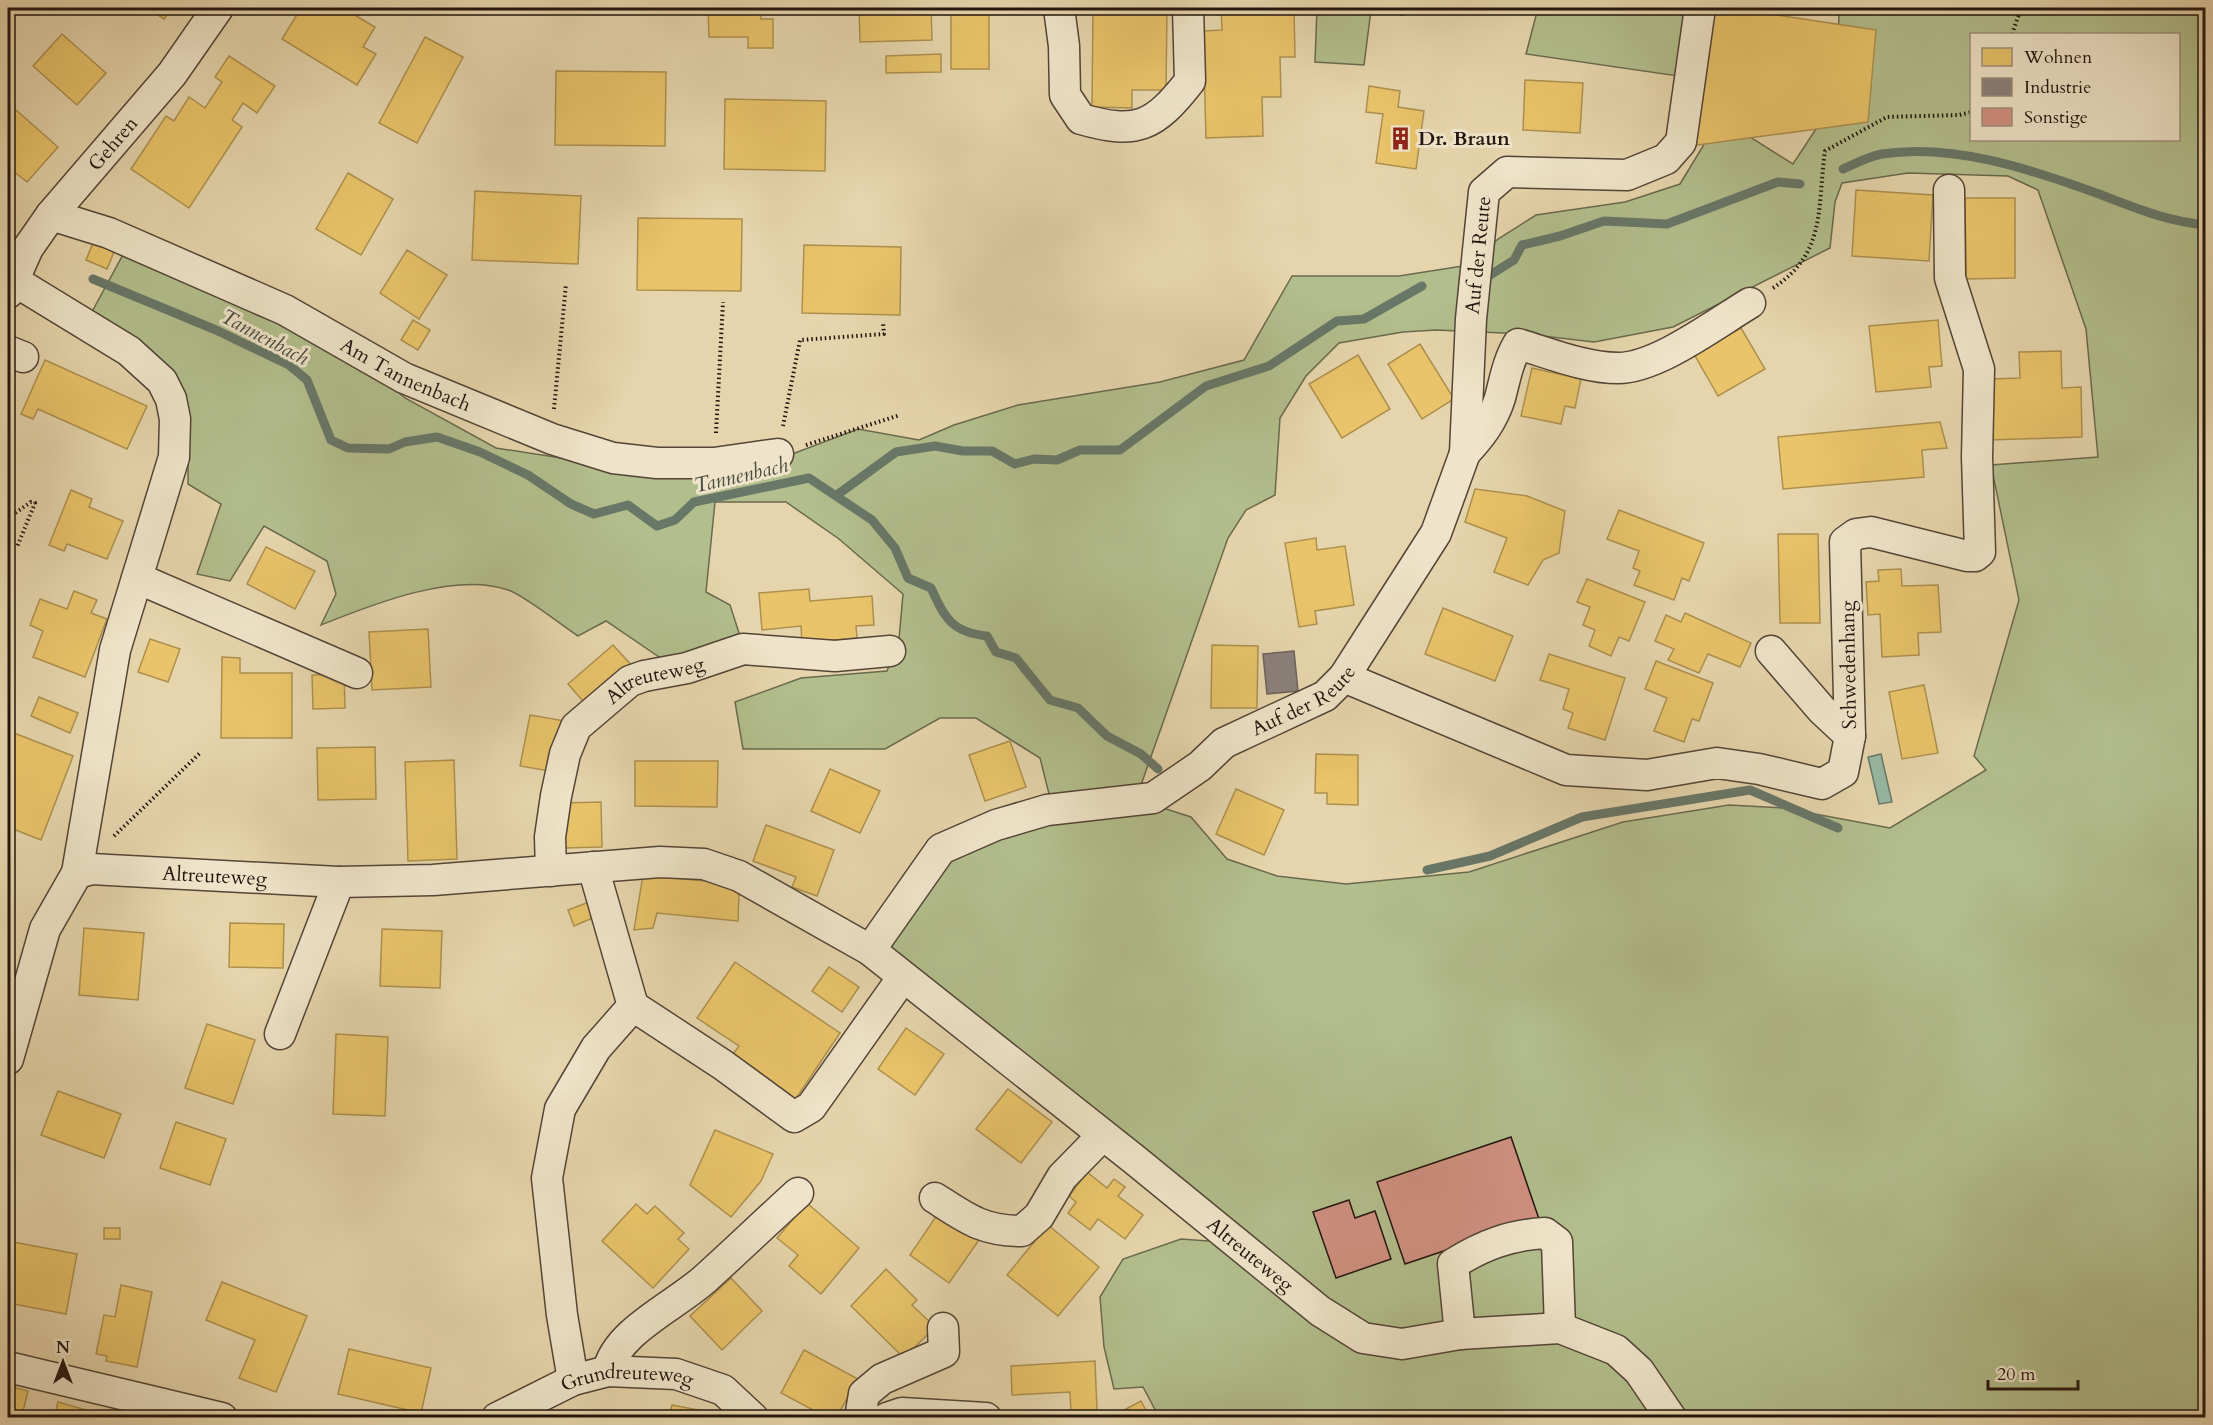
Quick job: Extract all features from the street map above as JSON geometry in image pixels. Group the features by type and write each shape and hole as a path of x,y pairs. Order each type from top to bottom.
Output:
{"street":[{"name":"Gehren","path":"9,284 28,248 51,215 172,74 218,8"},
{"path":"1059,8 1064,46 1065,95 1081,119 1110,127 1140,126 1169,108 1190,81 1188,8"},
{"name":"Auf der Reute","path":"870,950 941,849 996,825 1047,810 1153,798 1200,765 1224,743 1325,696 1344,677 1436,533 1466,453 1470,319 1484,192 1507,172 1627,175 1666,159 1681,142 1700,8"},
{"name":"Schwedenhang","path":"1344,677 1566,771 1647,776 1717,763 1760,769 1822,784 1843,772 1850,736 1845,542 1856,534 1871,532 1966,556 1975,556 1980,552 1977,457 1979,369 1950,278 1949,190"},
{"name":"Am Tannenbach","path":"51,215 110,233 274,305 404,378 552,439 613,458 657,463 714,463 778,454"},
{"path":"8,1059 45,929 77,873 115,650 174,457 175,419 171,399 162,381 129,351 9,284"},
{"name":"Auf der Reute","path":"1466,453 1485,431 1499,400 1511,356 1518,344 1572,360 1618,368 1652,361 1750,303"},
{"path":"137,578 357,674"},
{"name":"Altreuteweg","path":"550,871 550,837 556,796 565,754 576,727 630,681 687,668 743,649 835,656 890,651"},
{"path":"1771,651 1822,710 1850,736"},
{"name":"Altreuteweg","path":"77,873 110,870 339,882 433,880 660,862 704,864 739,876 870,950 1320,1311 1363,1338 1402,1344 1460,1334 1560,1328 1616,1350 1639,1371 1671,1418"},
{"path":"593,867 633,1006 723,1065 794,1117 811,1107 903,976"},
{"path":"280,1034 339,882"},
{"path":"573,1380 562,1315 547,1178 560,1109 596,1048 633,1006"},
{"path":"935,1197 971,1221 998,1231 1022,1231 1038,1216 1062,1177 1103,1135"},
{"path":"608,1371 611,1356 642,1326 704,1280 798,1192"},
{"path":"1460,1334 1453,1264 1480,1247 1518,1234 1545,1233 1557,1242 1560,1328"},
{"path":"860,1418 864,1394 882,1379 944,1352 943,1328"},
{"path":"8,1367 222,1418"},
{"name":"Grundreuteweg","path":"497,1418 573,1380 608,1371 676,1374 723,1390 753,1418"},
{"path":"887,1418 902,1413 986,1418"}],"path":[{"path":"2012,33 2021,8"},
{"path":"1750,303 1792,276 1814,243 1821,208 1825,151 1887,117 1959,115 1970,112"},
{"path":"552,439 566,284"},
{"path":"714,463 723,302"},
{"path":"883,322 884,333 800,340 778,454 900,415"},
{"path":"8,518 31,502 35,503 17,547"},
{"path":"109,841 200,753"}],"shaded area":[{"path":"1317,8 1403,8 1403,15 1371,10 1364,65 1315,62"},
{"path":"1538,8 1694,8 1678,76 1526,54"},
{"path":"1839,8 2205,8 2205,1417 1159,1417 1143,1387 1114,1389 1104,1347 1100,1297 1123,1259 1181,1239 1208,1241 1216,1234 887,948 945,863 1055,817 1160,807 1191,817 1227,859 1277,876 1346,884 1469,872 1623,822 1729,805 1783,808 1890,828 1986,770 1974,756 2019,600 1991,465 2098,457 2086,329 2038,190 2008,176 1908,173 1842,183 1835,202 1830,248 1673,327 1594,342 1525,334 1436,330 1403,332 1339,343 1306,376 1280,418 1275,495 1246,510 1228,538 1141,785 1050,798 1040,758 976,718 940,718 885,749 743,749 735,702 801,678 887,671 899,639 903,594 839,539 786,502 715,502 706,592 730,605 741,639 662,659 606,621 578,636 515,593 487,585 439,587 413,593 364,608 321,625 336,594 327,561 264,526 230,581 197,574 221,504 188,484 188,451 161,378 88,319 125,251 307,316 405,398 496,448 626,468 766,464 858,429 919,440 954,425 1018,405 1160,382 1244,360 1292,276 1399,276 1469,265 1498,239 1536,215 1625,202 1680,184 1720,118 1793,164 1837,97"},
{"path":"1881,754 1892,802 1879,804 1868,757"}],"building: Wohnen":[{"path":"147,8 172,8 164,19"},
{"path":"301,8 343,8 375,27 363,47 376,54 357,85 282,39"},
{"path":"708,8 761,8 761,19 773,19 773,48 748,48 748,37 709,37"},
{"path":"859,8 931,8 932,40 860,42"},
{"path":"951,8 989,8 989,69 951,69"},
{"path":"1093,8 1167,8 1166,90 1132,90 1132,108 1092,107"},
{"path":"1221,8 1294,8 1295,57 1280,57 1281,97 1262,97 1263,136 1206,138 1203,31 1222,30"},
{"path":"1711,8 1730,8 1876,30 1868,122 1690,146"},
{"path":"8,27 13,31 8,39"},
{"path":"62,34 106,73 77,105 33,66"},
{"path":"425,37 463,57 417,143 379,123"},
{"path":"941,54 941,72 886,73 886,56"},
{"path":"229,56 275,86 257,113 243,103 232,120 242,127 189,208 131,169 166,116 174,121 189,97 205,108 222,82 215,77"},
{"path":"556,71 666,72 665,146 555,145"},
{"path":"1525,80 1583,83 1580,133 1523,130"},
{"name":"Dr. Braun","path":"1369,86 1400,91 1398,107 1424,111 1416,169 1376,163 1383,114 1366,112"},
{"path":"725,99 826,101 825,171 724,169"},
{"path":"8,103 58,147 27,182 8,167"},
{"path":"348,173 393,199 361,255 316,229"},
{"path":"1856,190 1933,195 1929,261 1852,256"},
{"path":"475,191 581,196 578,264 472,260"},
{"path":"1965,198 2015,198 2015,278 1966,279"},
{"path":"638,218 742,219 741,291 637,290"},
{"path":"93,243 114,252 107,269 86,260"},
{"path":"804,245 901,247 900,315 802,313"},
{"path":"407,250 447,275 419,319 380,293"},
{"path":"413,320 430,330 418,350 401,340"},
{"path":"1938,320 1942,366 1929,367 1931,387 1876,392 1869,326"},
{"path":"1741,328 1765,369 1718,396 1694,354"},
{"path":"1420,344 1454,399 1422,419 1388,364"},
{"path":"2061,351 2062,388 2081,387 2082,437 1990,440 1989,379 2020,378 2019,352"},
{"path":"1358,355 1390,409 1342,438 1309,384"},
{"path":"45,360 147,406 127,449 38,409 33,419 21,414"},
{"path":"1532,368 1581,379 1575,408 1565,406 1561,424 1521,416"},
{"path":"1940,422 1947,448 1922,450 1924,477 1783,489 1778,437"},
{"path":"1475,489 1527,496 1565,511 1559,553 1543,560 1528,585 1494,572 1507,538 1465,522"},
{"path":"71,490 92,499 89,507 123,521 107,559 67,544 64,551 49,545"},
{"path":"1619,510 1704,543 1689,581 1682,578 1674,600 1634,585 1640,571 1633,568 1639,551 1607,539"},
{"path":"1778,534 1818,534 1820,623 1780,623"},
{"path":"1316,538 1317,550 1345,546 1354,605 1315,611 1317,624 1299,627 1285,543"},
{"path":"266,547 315,571 295,609 247,584"},
{"path":"1901,569 1902,586 1938,585 1941,632 1918,633 1919,655 1882,657 1880,614 1868,615 1866,582 1879,581 1878,570"},
{"path":"1587,579 1645,602 1629,641 1619,637 1611,656 1589,646 1595,630 1583,625 1590,607 1577,602"},
{"path":"809,589 810,601 872,596 874,625 856,626 857,638 802,643 801,626 762,630 759,593"},
{"path":"74,591 97,600 91,613 107,619 85,677 33,657 43,631 30,625 40,599 67,609"},
{"path":"1443,608 1513,636 1495,681 1425,654"},
{"path":"1685,613 1751,643 1740,667 1708,654 1699,673 1668,660 1674,649 1655,641 1666,615 1681,622"},
{"path":"428,629 431,687 372,690 369,632"},
{"path":"150,639 180,649 168,682 138,672"},
{"path":"613,645 634,668 589,708 568,684"},
{"path":"1212,645 1258,646 1257,708 1211,708"},
{"path":"1549,654 1625,678 1605,740 1568,728 1573,713 1563,709 1569,689 1540,680"},
{"path":"222,657 240,658 240,673 292,673 292,738 221,738"},
{"path":"1656,661 1713,683 1699,721 1692,719 1684,742 1654,731 1667,698 1645,689"},
{"path":"344,674 345,708 313,709 312,675"},
{"path":"1924,685 1938,753 1902,759 1889,692"},
{"path":"39,697 78,713 70,733 31,716"},
{"path":"530,715 565,721 555,772 520,766"},
{"path":"9,731 73,756 41,840 8,827 11,806 8,805"},
{"path":"1010,741 1026,787 985,801 969,755"},
{"path":"375,747 376,799 318,800 317,748"},
{"path":"1316,754 1358,755 1358,805 1327,804 1327,793 1315,793"},
{"path":"454,760 457,859 408,861 405,762"},
{"path":"635,761 718,761 717,807 635,806"},
{"path":"830,769 880,791 860,833 811,811"},
{"path":"1236,789 1284,810 1264,855 1216,834"},
{"path":"601,802 602,847 563,848 562,803"},
{"path":"766,825 834,850 817,896 792,887 796,877 753,861"},
{"path":"643,875 715,882 739,892 738,921 657,913 653,928 634,930"},
{"path":"589,902 595,917 574,926 568,910"},
{"path":"230,923 284,924 283,968 229,967"},
{"path":"84,928 144,933 138,1000 79,995"},
{"path":"382,929 442,931 440,988 380,986"},
{"path":"735,962 840,1033 795,1100 731,1057 739,1046 697,1018"},
{"path":"829,967 859,987 842,1012 812,991"},
{"path":"207,1024 255,1040 233,1104 185,1088"},
{"path":"906,1028 944,1054 915,1095 878,1069"},
{"path":"336,1034 388,1037 385,1116 333,1114"},
{"path":"1008,1089 1052,1122 1021,1163 976,1129"},
{"path":"58,1091 121,1114 104,1158 41,1135"},
{"path":"176,1122 226,1139 210,1185 160,1168"},
{"path":"715,1130 773,1154 761,1181 731,1217 690,1185"},
{"path":"1087,1172 1107,1188 1114,1179 1125,1187 1118,1196 1143,1215 1125,1239 1098,1219 1090,1230 1068,1213 1076,1202 1069,1196"},
{"path":"807,1203 859,1248 821,1294 789,1266 798,1255 777,1238"},
{"path":"636,1204 647,1214 655,1206 684,1233 678,1239 689,1249 653,1288 602,1241"},
{"path":"939,1212 979,1240 949,1283 910,1255"},
{"path":"1048,1225 1099,1267 1058,1316 1007,1275"},
{"path":"104,1228 120,1228 120,1239 104,1239"},
{"path":"8,1241 77,1254 66,1314 8,1303"},
{"path":"886,1269 917,1300 912,1305 935,1327 904,1358 851,1306"},
{"path":"731,1278 762,1311 722,1350 690,1316"},
{"path":"222,1282 307,1316 276,1392 239,1378 255,1340 206,1320"},
{"path":"121,1285 152,1292 137,1367 106,1361 107,1356 96,1354 104,1315 115,1317"},
{"path":"349,1349 431,1368 421,1413 338,1394"},
{"path":"804,1350 858,1379 836,1418 828,1418 781,1393"},
{"path":"1095,1361 1097,1411 1071,1412 1070,1392 1012,1395 1011,1366"},
{"path":"8,1386 28,1391 23,1411 14,1418 8,1418"},
{"path":"1141,1401 1150,1418 1109,1418"},
{"path":"58,1402 114,1418 54,1418"},
{"path":"672,1405 715,1413 715,1418 669,1418"},
{"path":"546,1410 549,1418 531,1418"}],"building: Industrie":[{"path":"1294,651 1298,691 1267,694 1263,654"}],"building: Sonstige":[{"path":"1511,1137 1539,1219 1405,1264 1377,1182"},
{"path":"1349,1200 1355,1218 1375,1211 1391,1259 1336,1278 1313,1212"}],"waterway":[{"path":"1843,169 1882,154 1936,152 1964,155 2045,175 2163,217 2206,225"},
{"path":"1487,277 1514,260 1522,245 1560,236 1604,221 1667,224 1778,182 1800,184"},
{"name":"Tannenbach","path":"93,279 216,330 289,365 307,380 331,440 348,448 389,449 405,442 437,437 480,452 528,475 571,504 594,514 628,505 657,526 675,520 694,502 809,478 872,520 895,548 908,578 931,588 951,622 965,631 987,636 996,652 1016,658 1050,700 1078,708 1107,736 1141,754 1158,769"},
{"path":"837,495 896,452 935,446 963,451 992,451 1015,464 1034,459 1057,460 1080,450 1120,450 1206,386 1269,366 1337,321 1364,319 1422,286"},
{"path":"1427,870 1490,856 1582,817 1750,790 1838,828"}],"place":[{"name":"Dr. Braun","path":"1400,138"}]}
